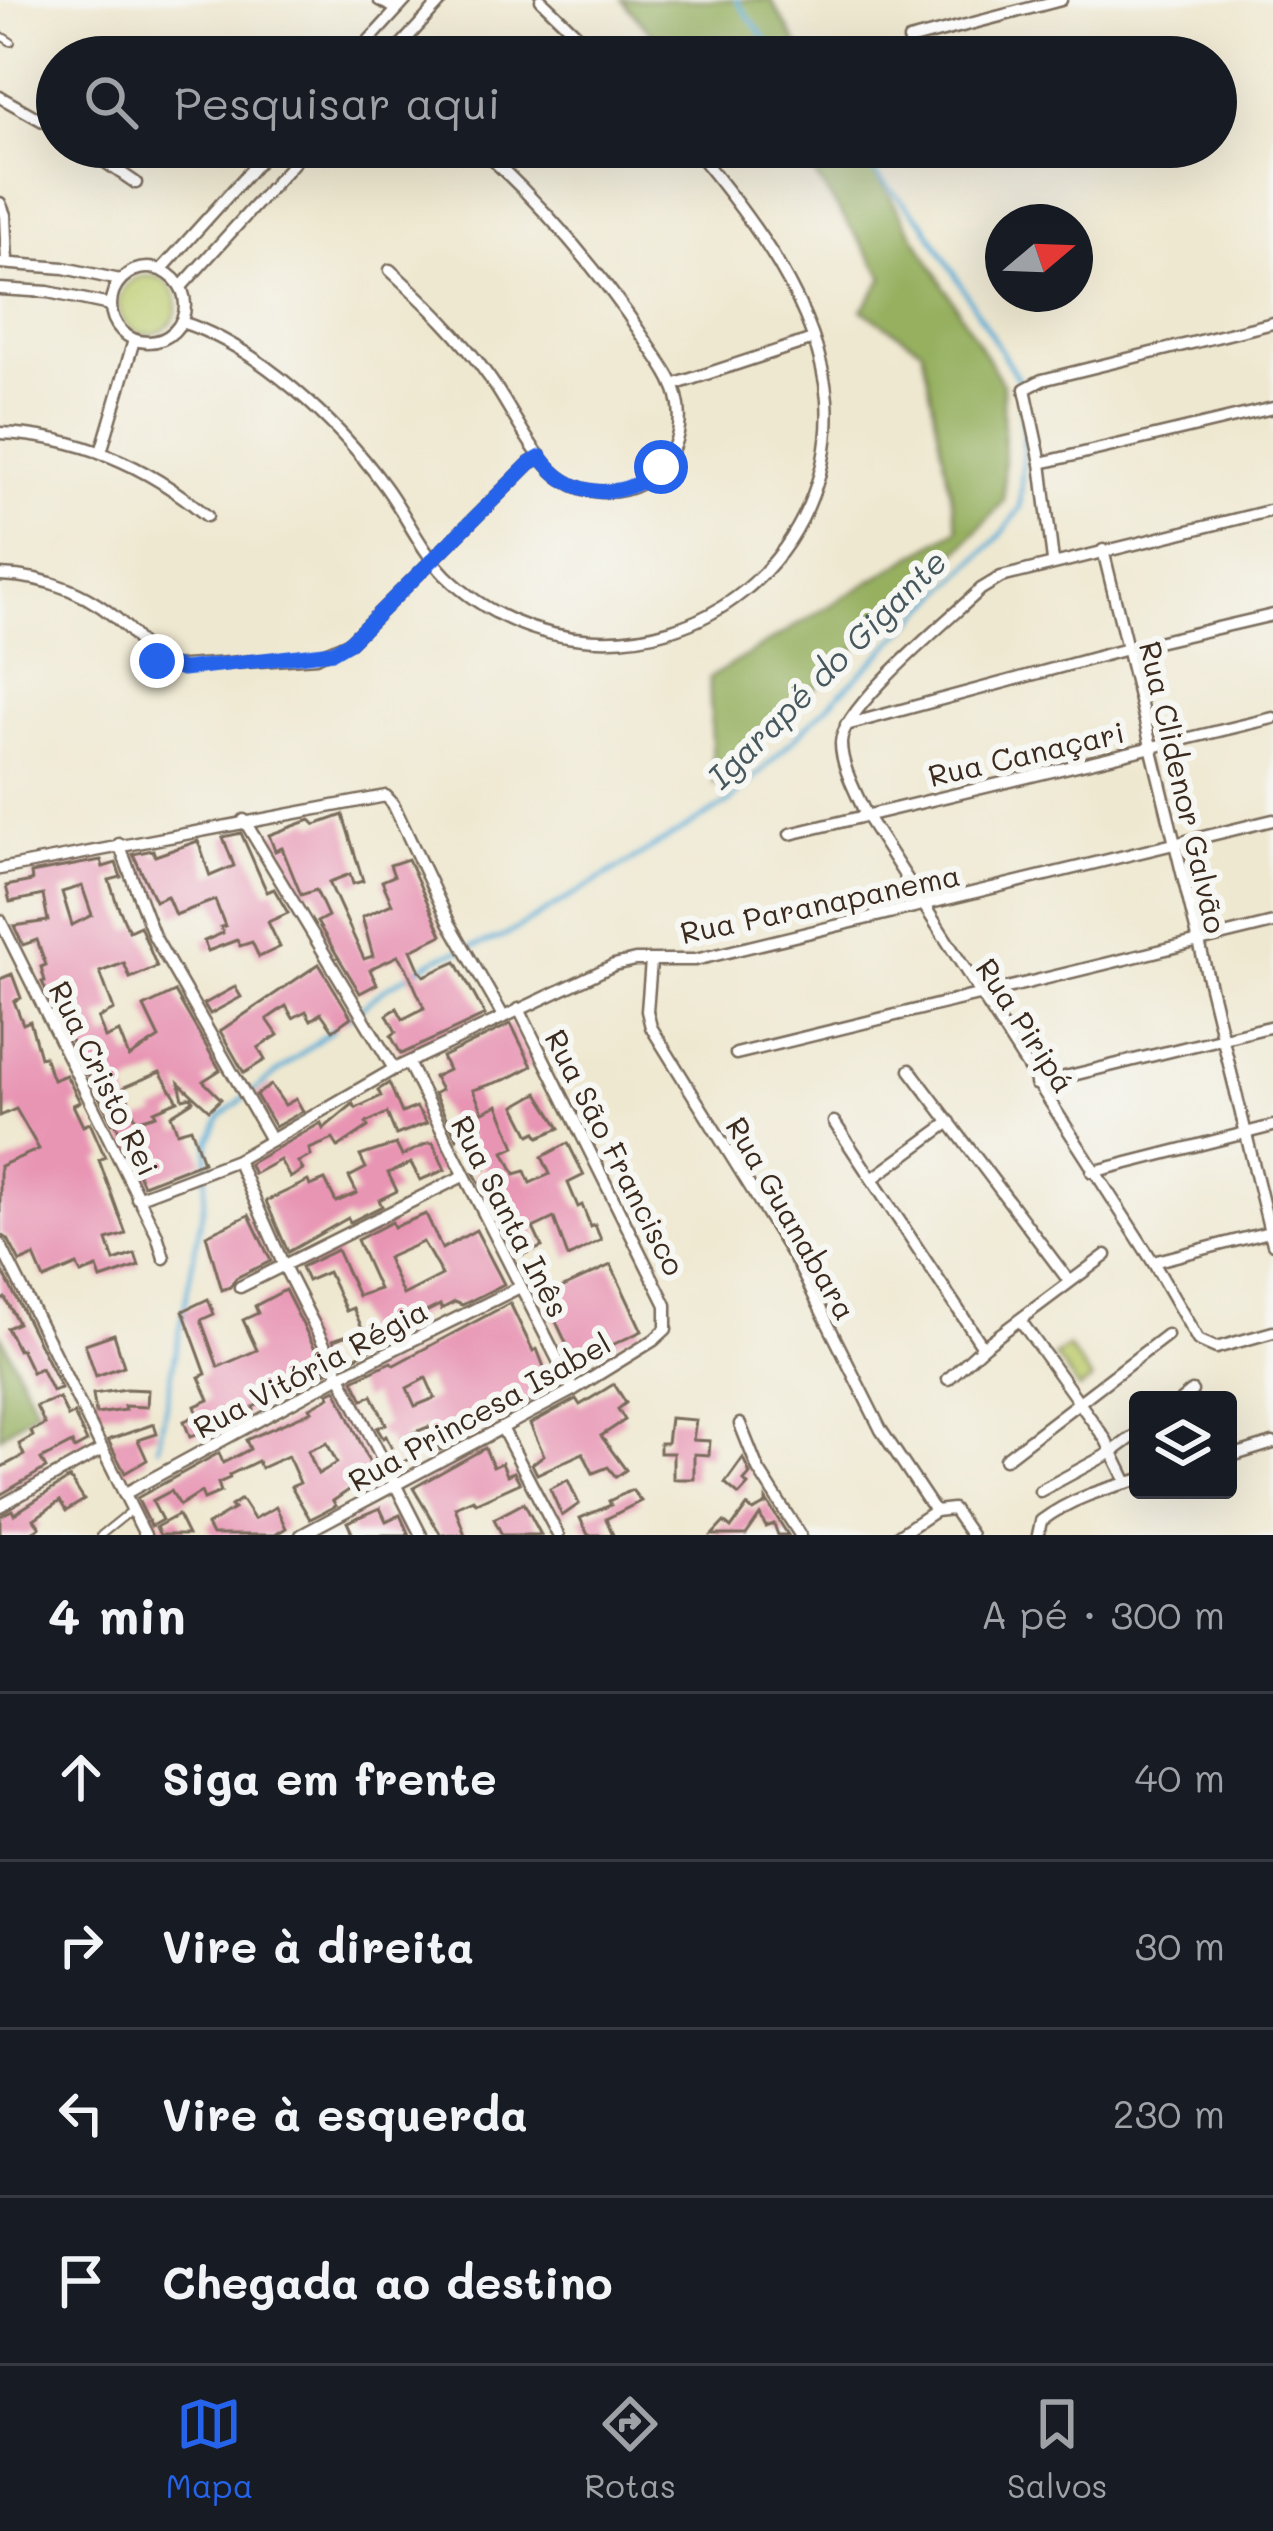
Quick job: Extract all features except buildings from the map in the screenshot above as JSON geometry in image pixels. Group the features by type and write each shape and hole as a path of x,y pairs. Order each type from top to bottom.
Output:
{"street":[{"path":"379,0 402,4"},
{"path":"409,36 442,0"},
{"path":"542,0 579,36"},
{"path":"924,36 1061,0"},
{"path":"373,36 402,4"},
{"path":"0,97 36,117"},
{"path":"114,168 136,183"},
{"path":"161,270 253,168"},
{"path":"181,287 289,168"},
{"path":"390,270 464,345 555,474 585,490 619,491 641,483 661,467 674,446 680,422 673,385 593,267 500,168"},
{"path":"181,322 249,358 322,415 383,483 431,560 496,613 556,636 598,641 641,638 683,627 721,608 756,582 785,549 815,490 827,426 825,382 814,339 761,240 708,168"},
{"path":"0,203 5,215 3,263 64,268 120,280 143,268 161,270 181,287 185,305 181,322 161,340 134,340 117,326 110,305 120,280"},
{"path":"0,289 61,294 110,305"},
{"path":"1054,561 1025,388 1273,323"},
{"path":"673,385 814,339"},
{"path":"101,452 134,340"},
{"path":"1041,463 1273,408"},
{"path":"0,433 43,436 101,452 142,470 207,515"},
{"path":"0,574 50,583 87,598 119,621 157,661 183,669 333,652 350,642 541,457"},
{"path":"846,725 879,685 1000,577 1273,510"},
{"name":"Rua Clidenor Galvão","path":"1103,550 1272,1235"},
{"path":"846,725 1273,615"},
{"name":"Rua Canaçari","path":"790,834 1273,718"},
{"name":"Rua Piripá","path":"846,725 841,746 866,815 1153,1262 1198,1340 1216,1348 1273,1332"},
{"path":"0,868 386,796 457,938 503,1016"},
{"path":"244,820 394,1069"},
{"name":"Rua Paranapanema","path":"137,1198 237,1160 394,1069 593,972 635,960 695,960 1273,820"},
{"path":"119,844 154,936 271,1140"},
{"name":"Rua Cristo Rei","path":"0,920 157,1235 164,1258"},
{"path":"736,1054 1273,922"},
{"name":"Rua Guanabara","path":"651,961 647,1011 651,1027 798,1264 881,1430 935,1510 953,1509 970,1535"},
{"name":"Rua São Francisco","path":"518,1009 668,1317"},
{"path":"1036,1084 1273,1026"},
{"name":"Rua Santa Inês","path":"408,1063 573,1390"},
{"path":"910,1070 1069,1281"},
{"path":"834,1121 983,1347"},
{"path":"872,1179 950,1122"},
{"path":"1092,1172 1273,1126"},
{"path":"237,1160 284,1266 421,1535"},
{"path":"239,1287 464,1176"},
{"path":"1153,1262 1272,1235"},
{"path":"0,1244 145,1535"},
{"path":"948,1379 1106,1255"},
{"name":"Rua Vitória Régia","path":"124,1494 340,1376 520,1287"},
{"name":"Rua Princesa Isabel","path":"301,1535 573,1390 654,1340 666,1329 668,1317"},
{"path":"1020,1320 1129,1478"},
{"path":"1005,1459 1167,1335"},
{"path":"740,1424 758,1469 800,1535"},
{"path":"502,1429 558,1535"},
{"path":"1040,1491 1129,1440"},
{"path":"1237,1454 1273,1443"},
{"path":"0,1506 101,1450"},
{"path":"1038,1535 1040,1521 1076,1499 1129,1483"},
{"path":"899,1535 935,1510"}],"lane":[{"path":"0,35 11,42"},
{"path":"101,1535 132,1510"}],"green space":[{"path":"622,0 771,0 792,36 654,36"},
{"path":"810,168 873,168 1003,384 1004,501 714,784 709,678 958,529 922,349 862,310 884,277"},
{"path":"148,276 169,284 177,305 169,326 148,334 127,326 119,305 127,284"},
{"path":"0,1333 36,1409 0,1437"},
{"path":"1068,1347 1092,1380 1079,1389 1055,1356"}],"waterway":[{"name":"Igarapé do Gigante","path":"736,0 763,36"},
{"name":"Igarapé do Gigante","path":"347,1019 386,988 439,957 503,937 731,801 1002,534 1020,508 1024,437 1019,381 923,222 870,168"},
{"name":"Igarapé do Gigante","path":"158,1447 204,1202 209,1142 221,1116 333,1029"}],"route":[{"path":"157,661 183,669 333,652 350,642 530,463 541,457 565,481 596,492 630,488 661,467"}]}
